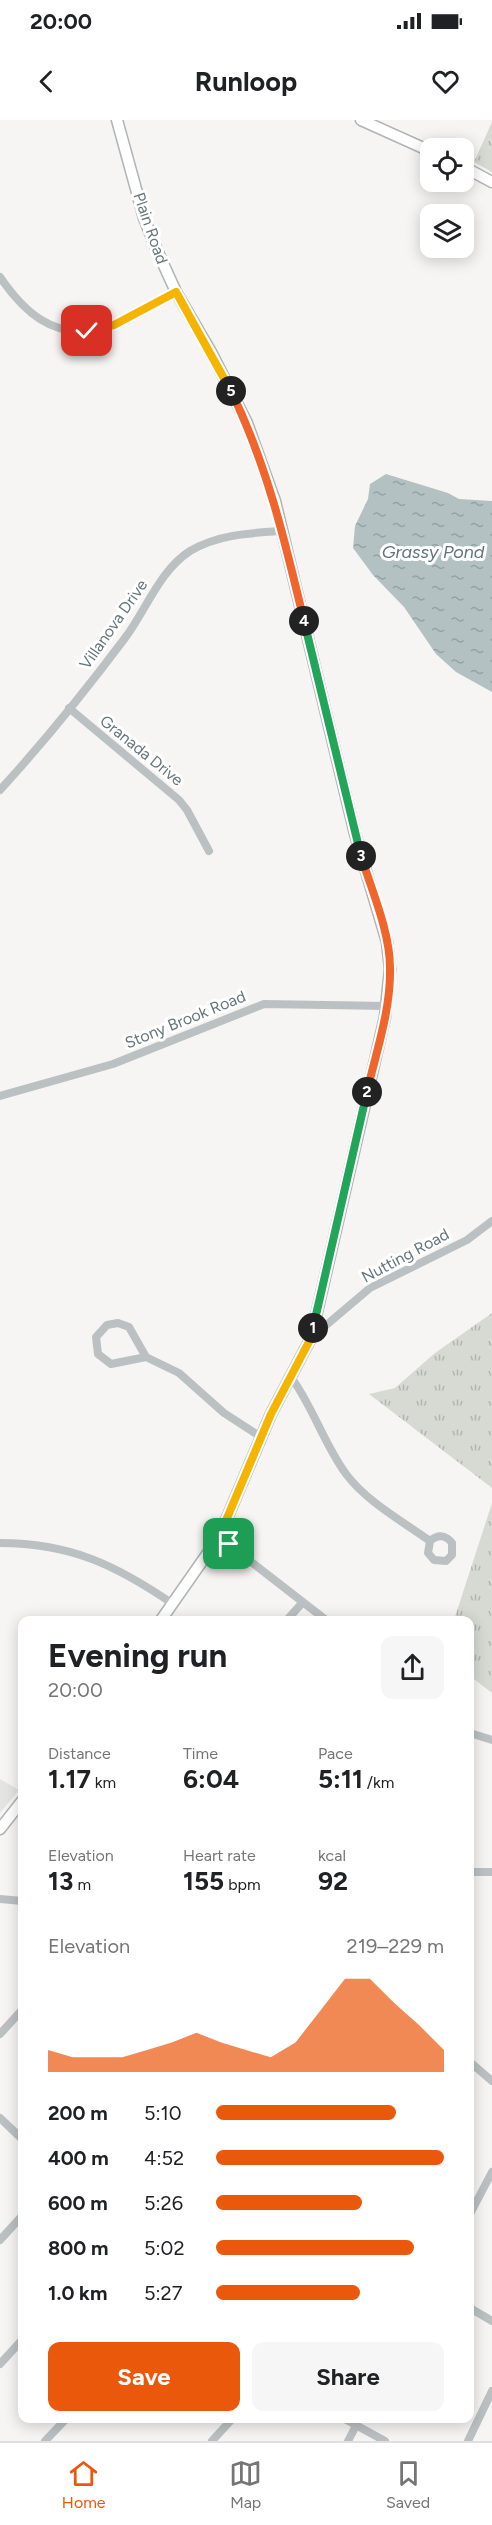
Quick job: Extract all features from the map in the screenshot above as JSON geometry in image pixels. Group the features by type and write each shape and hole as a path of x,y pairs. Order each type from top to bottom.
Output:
{"main road":[{"name":"Plain Road","path":"117,120 144,218 176,292 211,352 247,423 264,466 283,531 355,834 387,942 390,969 387,1006 311,1338 261,1437 219,1537 164,1616"},
{"path":"361,120 420,147"},
{"path":"474,172 492,182"},
{"path":"0,1829 18,1806"}],"street":[{"path":"0,277 16,300 33,316 45,323 74,331 114,325 176,292"},
{"name":"Villanova Drive","path":"0,790 127,635 162,580 179,560 200,546 224,537 283,531"},
{"name":"Granada Drive","path":"69,708 179,800 188,810 209,851"},
{"name":"Stony Brook Road","path":"0,1096 113,1064 264,1004 387,1006"},
{"name":"Nutting Road","path":"311,1338 370,1288 467,1240 492,1221"},
{"path":"318,1312 334,1318"},
{"path":"146,1356 111,1364 98,1354 96,1337 107,1325 124,1324 133,1331 146,1356 179,1373 224,1413 261,1437"},
{"path":"291,1377 352,1481 394,1516 430,1541"},
{"path":"219,1537 321,1616"},
{"path":"0,1543 51,1546 87,1556 133,1578 173,1604"},
{"path":"290,1616 303,1602"},
{"path":"474,1734 492,1740"},
{"path":"474,1872 492,1872"},
{"path":"0,1899 18,1901"},
{"path":"0,2034 18,2014"},
{"path":"474,2065 492,2081"},
{"path":"0,2118 18,2135"},
{"path":"474,2206 492,2172"},
{"path":"0,2240 18,2220"},
{"path":"474,2310 492,2321"},
{"path":"0,2364 18,2344"},
{"path":"468,2441 492,2391"},
{"path":"45,2441 62,2423"},
{"path":"212,2441 228,2423"},
{"path":"348,2441 357,2423"},
{"path":"359,2423 385,2441"}],"shaded area":[{"path":"0,1779 18,1791 0,1813"}],"green space":[{"path":"492,122 492,172 474,162"},
{"path":"492,1313 492,1488 369,1394 395,1388 435,1353"},
{"path":"492,1503 492,1693 474,1679 474,1616 455,1616"}],"water":[{"name":"Grassy Pond","path":"386,474 448,493 459,499 492,501 492,692 456,672 436,654 404,607 373,575 353,548 355,526 368,499 370,484"}],"route":[{"path":"87,331 114,325 176,292 226,379 247,423 275,501 355,834 390,956 385,1017 311,1338 271,1414 219,1537 229,1544"}]}
